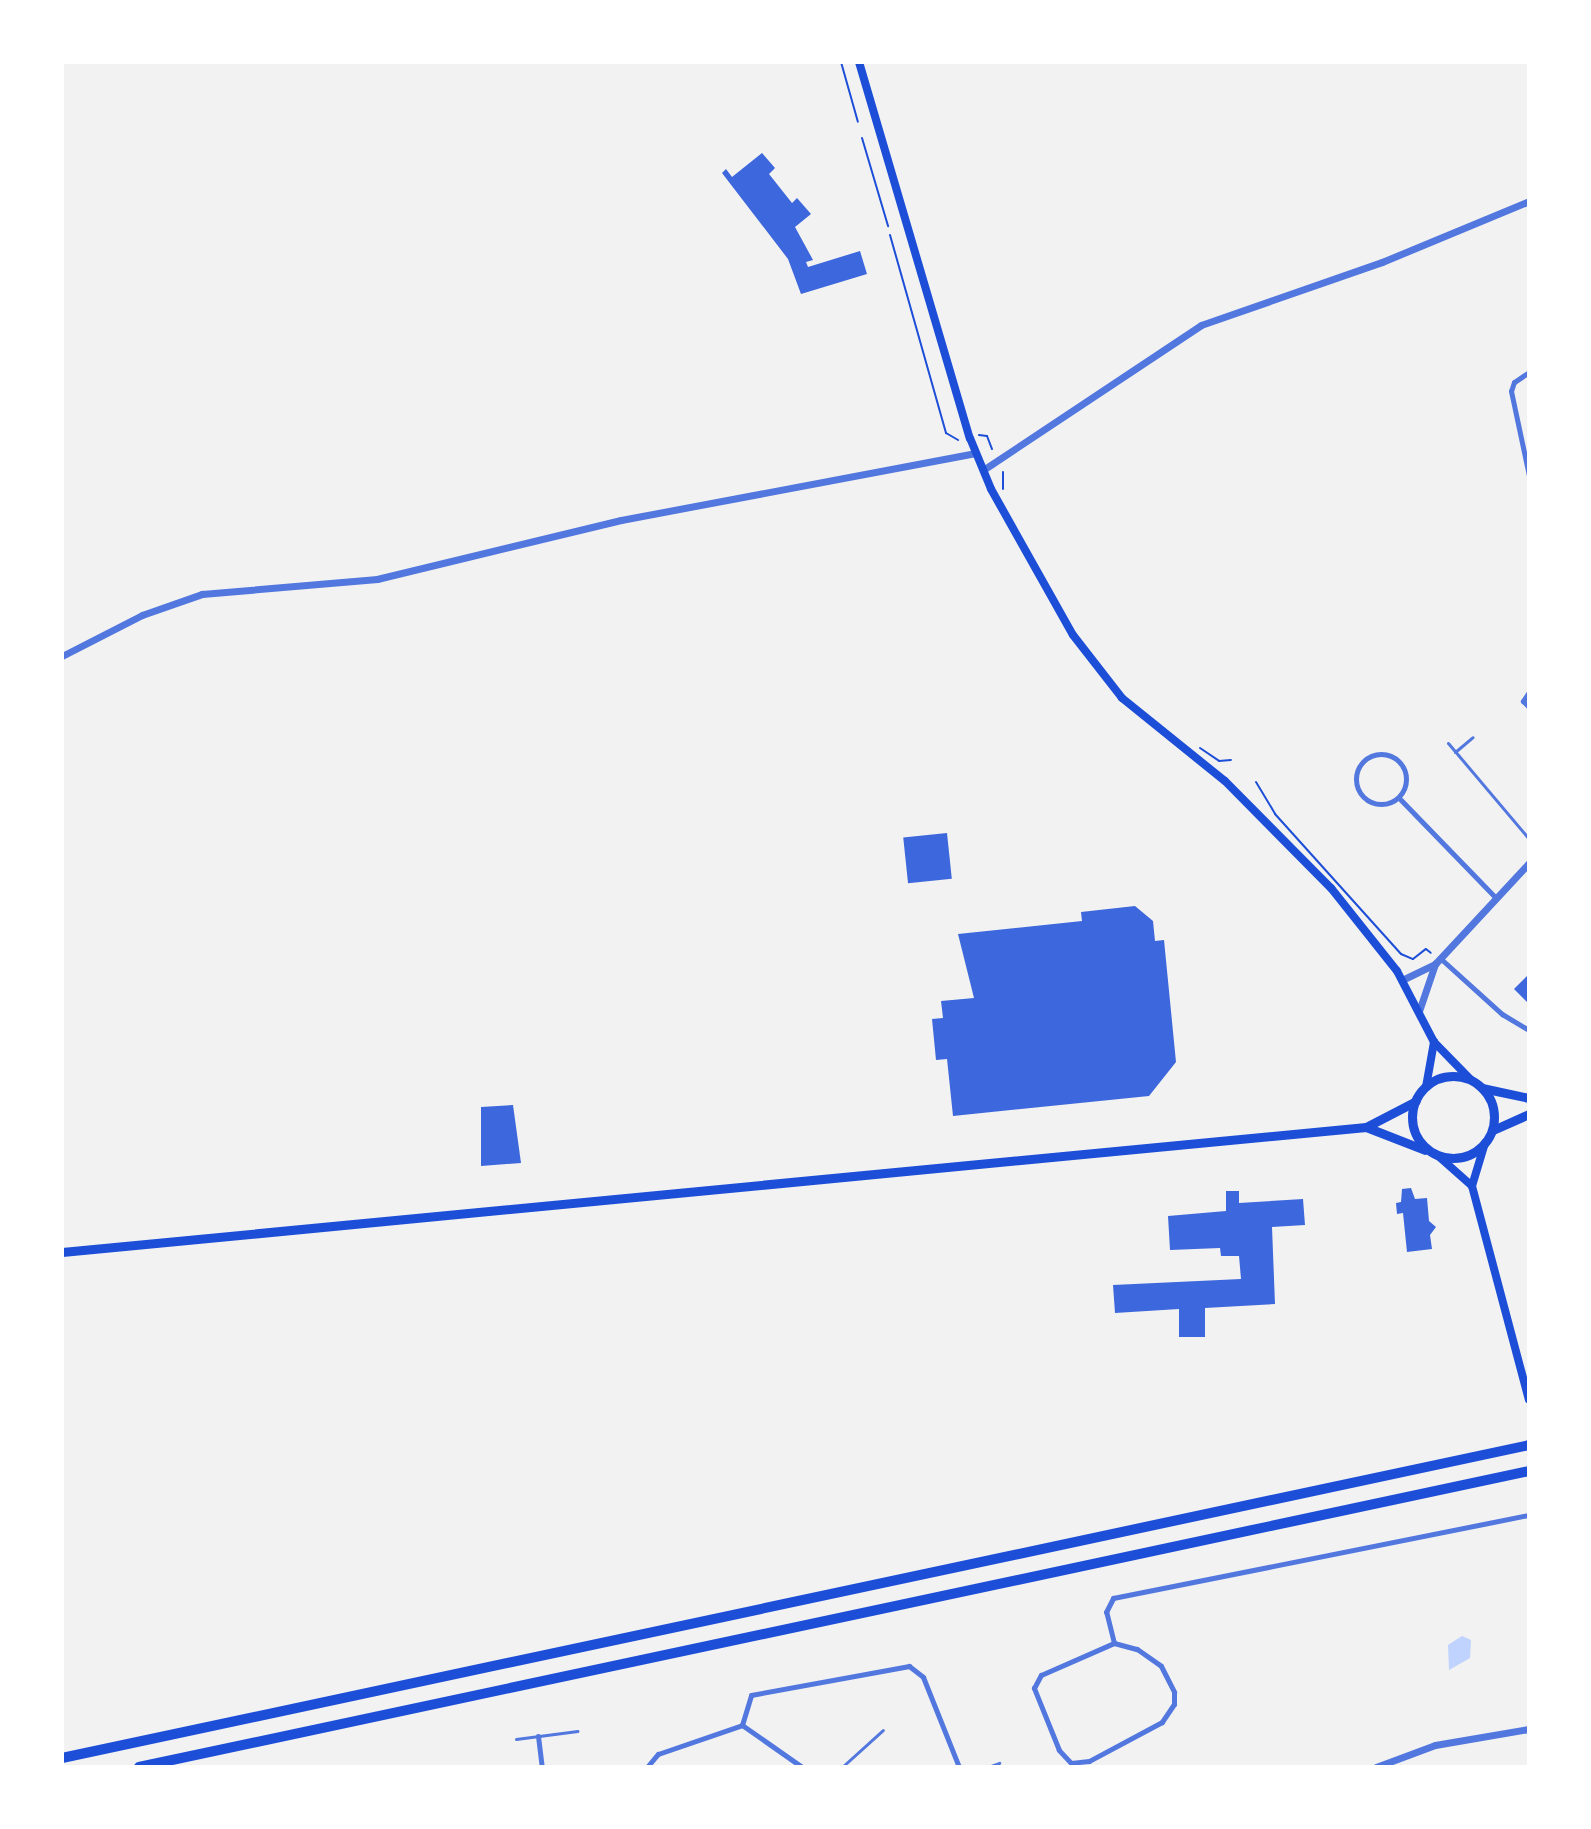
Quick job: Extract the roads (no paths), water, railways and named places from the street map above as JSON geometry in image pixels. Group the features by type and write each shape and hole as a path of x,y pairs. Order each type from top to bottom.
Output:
{"highway":[{"path":"62,1252 1366,1127 1416,1101 1426,1087 1447,1077 1529,1098"},
{"path":"1366,1127 1434,1153 1460,1158 1485,1143 1492,1131 1493,1107 1482,1088"},
{"path":"1416,1101 1413,1127 1434,1153"},
{"path":"1492,1131 1529,1114"},
{"path":"62,1758 1525,1446"},
{"path":"139,1767 1526,1472"}],"main road":[{"path":"859,62 976,453 1097,671 1136,711 1225,781 1331,888 1402,980 1434,1042 1472,1081"},
{"path":"1426,1087 1434,1042"},
{"path":"1485,1143 1472,1186 1529,1397"},
{"path":"1434,1153 1472,1186"}],"street":[{"path":"983,470 1201,325 1382,262 1529,201"},
{"path":"1529,372 1518,377 1511,391 1529,476"},
{"path":"62,656 142,615 193,596 377,579 621,520 976,453"},
{"path":"1529,692 1523,701 1529,707"},
{"path":"1380,754 1402,765 1407,781 1399,798 1378,805 1363,798 1356,783 1365,760 1380,754"},
{"path":"1399,798 1495,897"},
{"path":"1402,980 1438,961 1529,863"},
{"path":"1419,1011 1438,961"},
{"path":"1438,961 1502,1014 1529,1030"},
{"path":"1114,1643 1106,1612 1113,1598 1529,1515"},
{"path":"1114,1643 1137,1649 1161,1666 1174,1692 1174,1704 1162,1722 1089,1761 1071,1763 1059,1750 1034,1688 1041,1675 1114,1643"},
{"path":"742,1725 751,1695 909,1666 923,1677 959,1767"},
{"path":"647,1767 658,1754 742,1725"},
{"path":"742,1725 802,1767"},
{"path":"1376,1767 1435,1745 1529,1729"},
{"path":"538,1736 542,1767"}],"lane":[{"path":"1455,752 1473,737"},
{"path":"1448,743 1529,839"},
{"path":"842,1767 883,1730"},
{"path":"516,1739 577,1731"},
{"path":"988,1767 999,1763"}],"water":[{"path":"1462,1636 1471,1640 1470,1658 1449,1670 1448,1645"}]}
